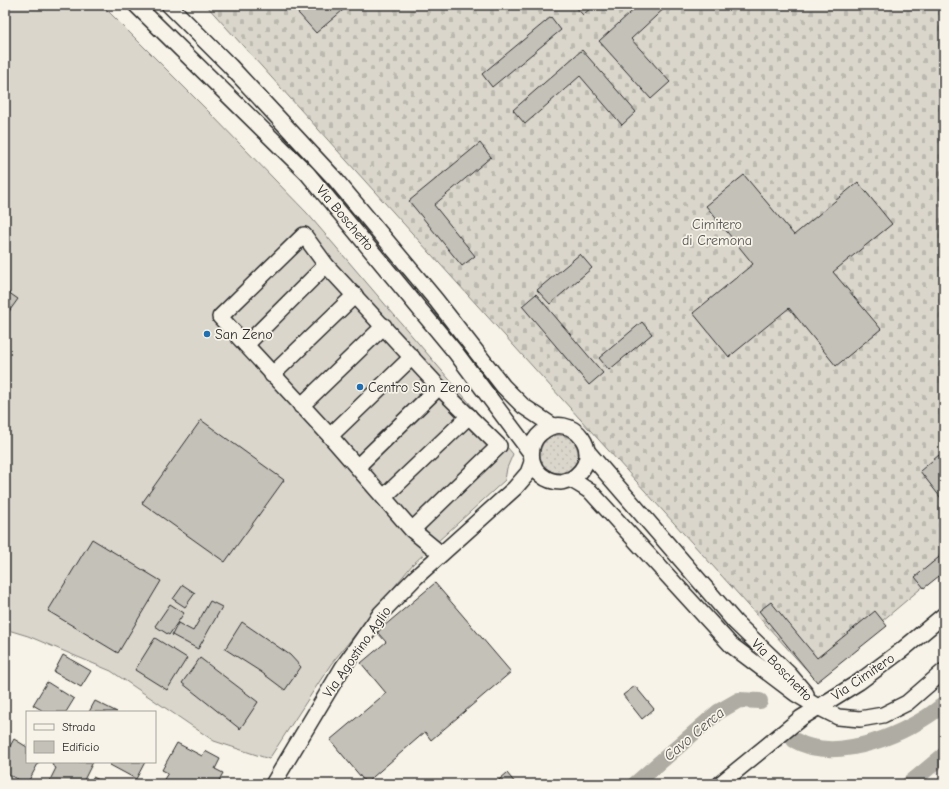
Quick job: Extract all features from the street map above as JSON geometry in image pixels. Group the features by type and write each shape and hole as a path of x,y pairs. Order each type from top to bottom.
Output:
{"street":[{"name":"Via Boschetto","path":"136,5 307,173 456,353 532,457 540,474 554,481"},
{"name":"Via Boschetto","path":"169,5 230,66 335,179 436,300 503,386 523,406 553,426 567,427 579,434 585,442 587,451 735,622 790,675 818,707"},
{"path":"412,530 499,446 439,387 326,265 304,235 220,317 330,436 412,530 441,554"},
{"path":"246,345 326,265"},
{"path":"272,375 355,295"},
{"path":"301,406 384,326"},
{"path":"330,436 412,357"},
{"path":"357,467 439,387"},
{"path":"384,498 469,416"},
{"path":"532,457 533,444 538,436 553,426"},
{"path":"554,481 570,480 578,475 587,460 587,451"},
{"name":"Via Agostino Aglio","path":"273,784 343,667 381,614 441,554 515,488 528,473 532,457"},
{"name":"Via Boschetto","path":"570,480 591,492 731,645 796,694 818,707"},
{"name":"Via Agostino Aglio","path":"515,488 538,481 554,481"},
{"name":"Via Cimitero","path":"818,707 859,682 902,650 944,615"},
{"name":"Via Cimitero","path":"818,707 838,717 860,719 883,715 907,703 944,671"},
{"path":"720,784 801,718 818,707"}],"green space":[{"name":"San Zeno","path":"5,5 102,5 307,213 513,454 507,468 505,480 413,564 331,664 269,759 214,741 111,671 28,636 5,629"},
{"name":"Cimitero di Cremona","path":"206,5 944,5 944,569 814,678"},
{"path":"555,435 563,435 573,440 577,447 577,461 573,468 563,473 555,473 545,468 543,465 540,458 540,450 545,440 548,438"}],"building":[{"path":"291,5 349,5 316,33"},
{"path":"574,5 594,5 583,15"},
{"path":"639,5 668,5 631,39 670,82 651,99 599,41"},
{"path":"551,17 561,30 492,87 482,74"},
{"path":"582,50 636,112 622,125 580,76 525,124 513,110"},
{"path":"480,143 491,157 434,205 475,256 462,266 409,201"},
{"path":"744,175 794,235 858,182 892,224 833,272 881,329 836,366 789,308 729,357 693,313 753,264 706,206"},
{"path":"580,254 592,268 550,304 537,290"},
{"path":"5,290 18,299 5,317"},
{"path":"536,294 603,373 589,385 522,306"},
{"path":"642,322 652,334 609,370 599,358"},
{"path":"201,420 284,480 225,562 142,503"},
{"path":"939,455 944,461 944,502 920,471"},
{"path":"92,539 161,581 118,653 48,611"},
{"path":"944,553 944,572 924,588 915,577"},
{"path":"435,583 511,672 431,740 425,732 366,783 330,740 386,693 361,663 386,642 377,632"},
{"path":"183,585 195,593 185,607 173,599"},
{"path":"210,601 222,607 198,649 172,635 178,623 193,631"},
{"path":"771,602 817,658 875,611 887,626 817,682 759,611"},
{"path":"170,604 184,613 169,635 155,626"},
{"path":"242,622 290,655 301,667 285,690 261,672 225,649"},
{"path":"155,638 187,658 167,690 135,670"},
{"path":"63,655 91,671 81,687 54,672"},
{"path":"200,658 258,702 240,729 182,683"},
{"path":"47,682 74,699 67,711 43,711 33,705"},
{"path":"635,686 654,709 642,719 623,695"},
{"path":"95,701 115,711 90,711"},
{"path":"14,739 26,746 26,763 38,763 27,784 5,773 5,755"},
{"path":"177,743 202,756 205,751 220,759 215,769 223,773 217,784 161,784 168,773 162,770"},
{"path":"53,763 92,763 82,784 48,784 56,768 52,765"},
{"path":"111,763 144,763 136,779 110,765"},
{"path":"507,773 516,784 494,784"},
{"path":"93,777 108,784 89,784"}],"waterway":[{"name":"Cavo Cerca","path":"635,784 718,712 739,700 760,701"},
{"name":"Cavo Cerca","path":"794,740 811,747 831,749 851,747 872,742 893,735 912,725 930,715 944,704"},
{"path":"909,784 944,755"}],"place":[{"name":"San Zeno","path":"207,334"},
{"name":"Centro San Zeno","path":"360,387"}]}
